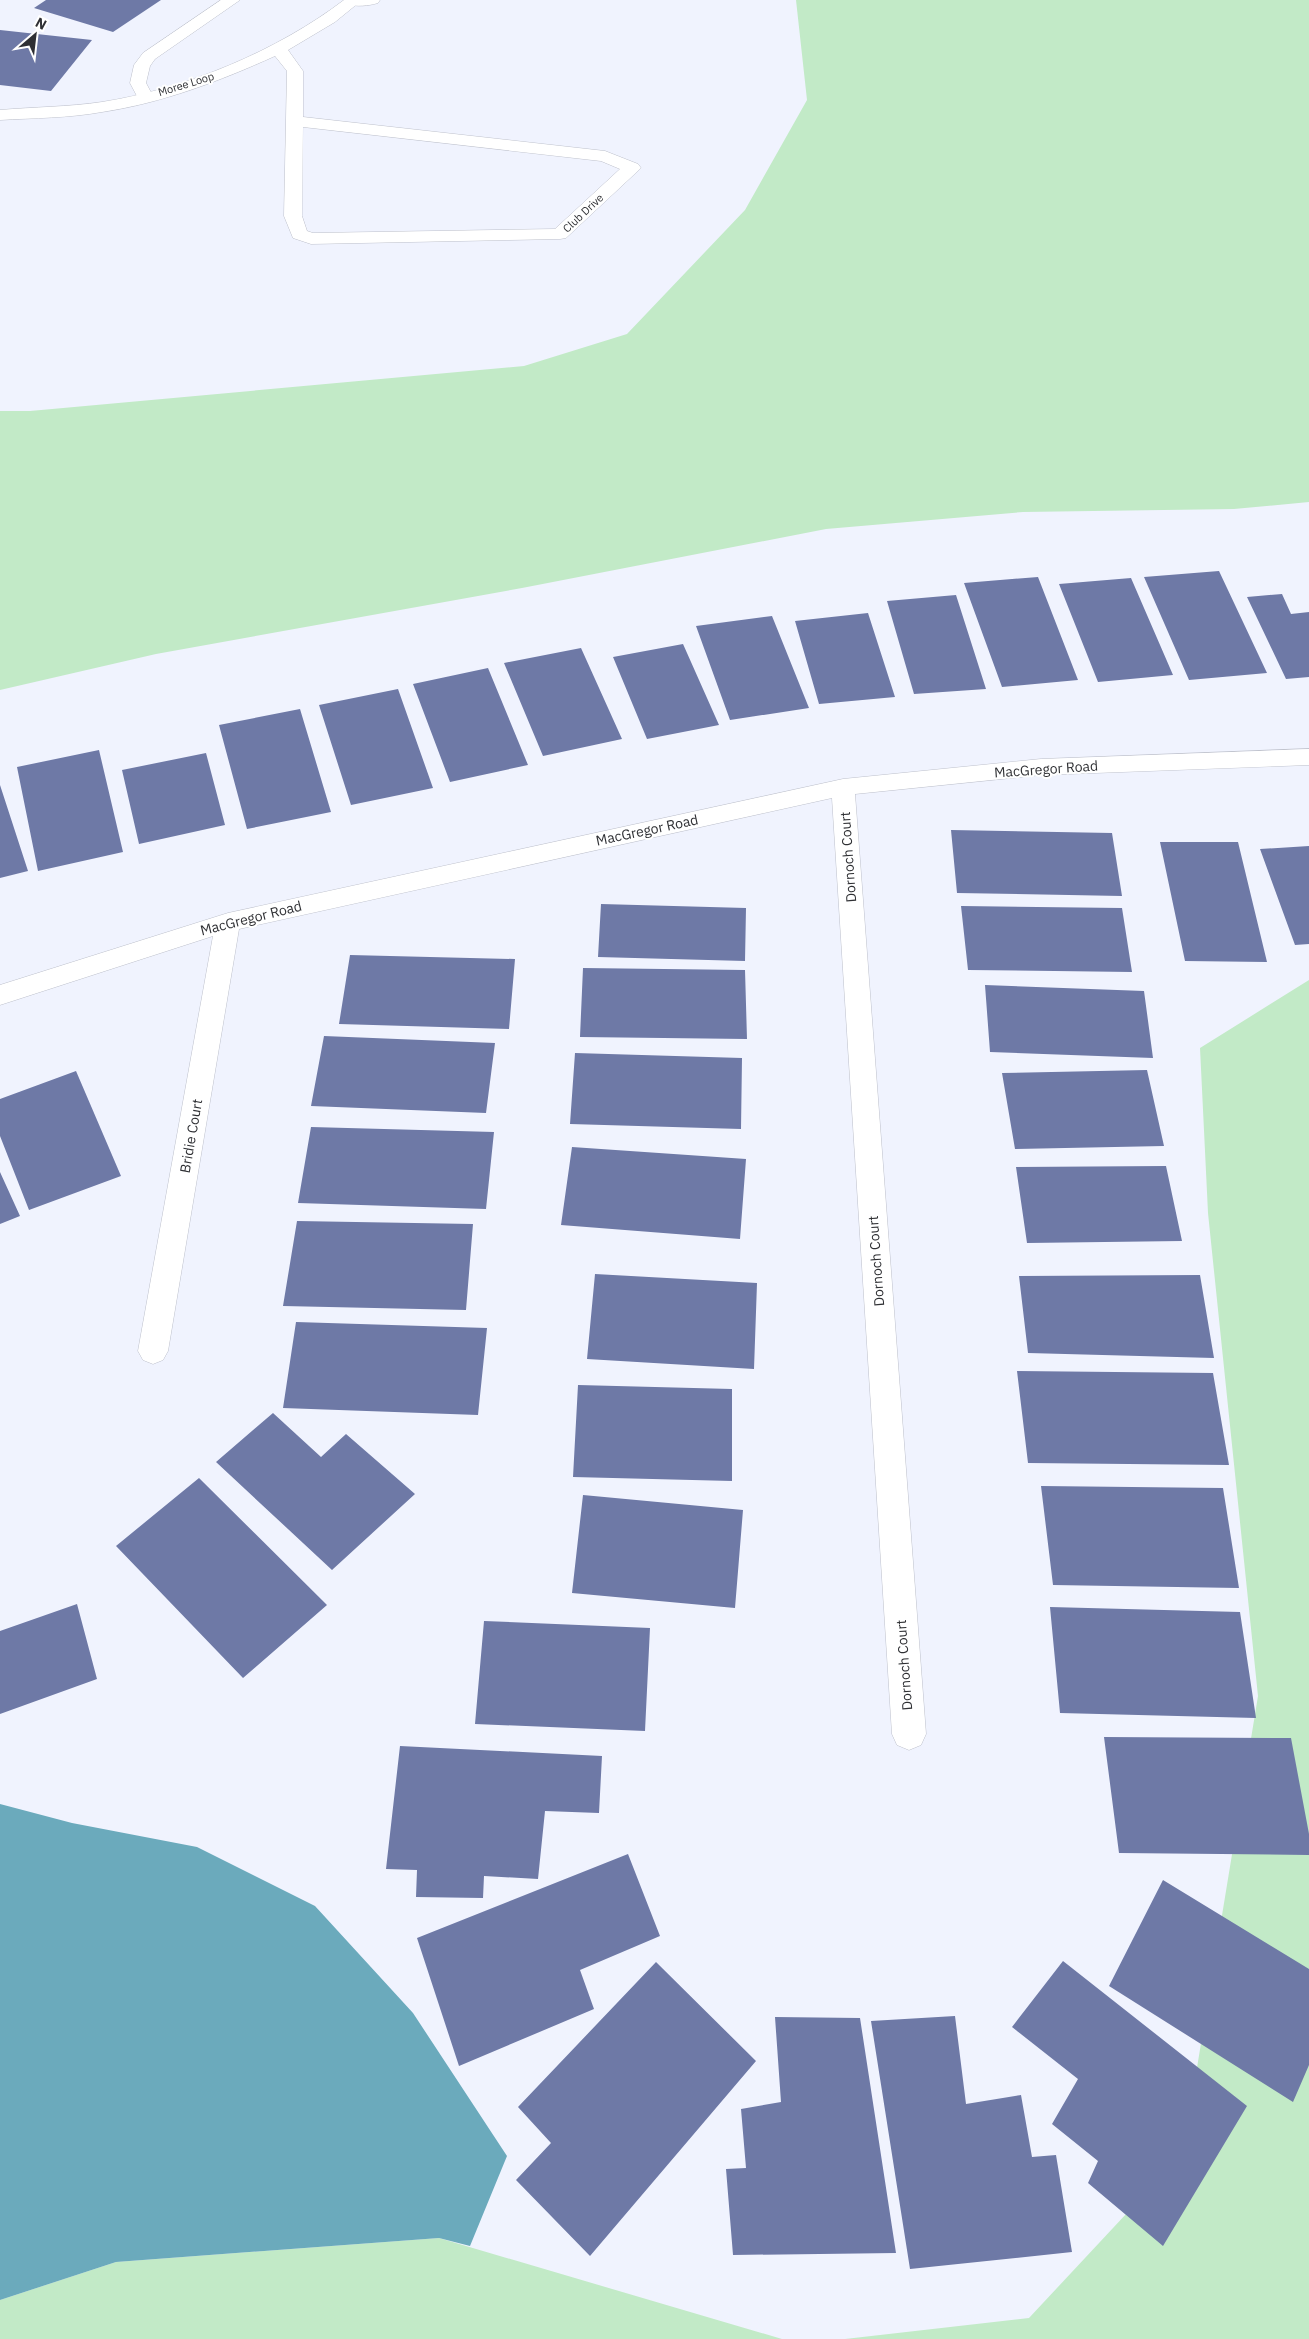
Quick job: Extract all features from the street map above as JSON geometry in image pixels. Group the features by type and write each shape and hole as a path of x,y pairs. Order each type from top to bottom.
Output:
{"street":[{"path":"145,96 138,84 142,64 149,56 232,0"},
{"path":"353,0 372,0"},
{"name":"Moree Loop","path":"0,115 113,105 207,79 296,38 353,0"},
{"name":"Club Drive","path":"277,48 296,71 293,216 299,234 311,239 560,234 632,168 605,156 295,121"},
{"name":"MacGregor Road","path":"0,995 228,922 843,787 1041,767 1309,757"},
{"name":"Dornoch Court","path":"843,787 909,1734"},
{"name":"Bridie Court","path":"153,1351 228,922"}],"green space":[{"path":"796,0 1309,0 1309,502 1234,509 1023,512 826,529 522,588 156,654 0,690 0,411 30,411 524,366 627,334 745,210 807,100"},
{"path":"1309,980 1309,2339 845,2339 1029,2318 1183,2153 1258,1696 1208,1213 1200,1048"},
{"path":"439,2238 782,2339 0,2339 0,2300 116,2262"}],"water":[{"path":"0,1804 72,1823 197,1847 315,1906 413,2013 507,2156 470,2246 439,2238 116,2262 0,2300"}],"building":[{"path":"46,0 161,0 113,32 34,8"},
{"path":"0,30 92,40 51,91 0,85"},
{"path":"1219,571 1267,673 1189,680 1144,577"},
{"path":"1038,577 1078,680 1002,687 964,583"},
{"path":"1131,578 1173,675 1098,682 1059,584"},
{"path":"1282,594 1291,614 1309,612 1309,677 1286,679 1247,597"},
{"path":"956,595 986,689 914,694 887,601"},
{"path":"868,613 895,697 819,704 795,621"},
{"path":"772,616 809,708 730,720 696,626"},
{"path":"683,644 719,725 647,739 613,657"},
{"path":"581,648 622,739 543,756 504,663"},
{"path":"488,668 528,765 450,782 413,684"},
{"path":"398,689 433,788 351,805 319,705"},
{"path":"300,709 331,812 247,829 219,725"},
{"path":"99,750 123,852 38,871 17,767"},
{"path":"206,753 225,825 139,844 122,770"},
{"path":"0,785 28,871 0,878"},
{"path":"951,830 1112,833 1122,896 957,893"},
{"path":"1160,842 1238,842 1267,962 1185,961"},
{"path":"1309,846 1309,944 1295,945 1260,849"},
{"path":"601,904 746,908 745,961 598,957"},
{"path":"961,906 1122,908 1132,972 968,970"},
{"path":"350,955 515,959 509,1029 339,1024"},
{"path":"583,968 745,970 747,1039 580,1037"},
{"path":"985,985 1144,991 1153,1058 990,1052"},
{"path":"324,1036 495,1043 486,1113 311,1106"},
{"path":"575,1053 742,1058 741,1129 570,1124"},
{"path":"1147,1070 1164,1146 1015,1149 1002,1073"},
{"path":"76,1071 121,1176 29,1210 0,1136 0,1099"},
{"path":"311,1127 494,1132 486,1209 298,1203"},
{"path":"572,1147 746,1159 740,1239 561,1225"},
{"path":"1166,1166 1182,1241 1027,1243 1016,1167"},
{"path":"0,1172 20,1216 0,1224"},
{"path":"297,1221 473,1224 466,1310 283,1306"},
{"path":"595,1274 757,1283 754,1369 587,1359"},
{"path":"1200,1275 1214,1358 1028,1353 1019,1276"},
{"path":"296,1322 487,1328 478,1415 283,1408"},
{"path":"1017,1371 1213,1373 1229,1465 1028,1463"},
{"path":"578,1385 732,1389 732,1481 573,1477"},
{"path":"273,1413 321,1457 346,1434 415,1494 332,1570 216,1462"},
{"path":"199,1478 327,1605 243,1678 116,1546"},
{"path":"1041,1486 1223,1488 1239,1588 1053,1585"},
{"path":"583,1495 743,1510 735,1608 572,1593"},
{"path":"77,1604 97,1679 0,1714 0,1631"},
{"path":"1050,1607 1240,1612 1256,1718 1060,1713"},
{"path":"484,1621 650,1628 645,1731 475,1724"},
{"path":"1104,1737 1291,1738 1309,1834 1309,1855 1119,1853"},
{"path":"400,1746 602,1756 599,1813 545,1811 538,1879 484,1876 483,1898 416,1897 417,1870 386,1869"},
{"path":"628,1854 660,1936 580,1970 594,2009 459,2066 417,1938"},
{"path":"1163,1880 1309,1969 1309,2065 1293,2102 1109,1986"},
{"path":"1063,1961 1247,2106 1163,2246 1088,2183 1098,2161 1052,2124 1078,2079 1012,2027"},
{"path":"656,1962 756,2061 590,2256 516,2180 551,2143 518,2107"},
{"path":"955,2016 966,2104 1021,2095 1032,2157 1056,2155 1072,2252 910,2269 871,2021"},
{"path":"775,2017 860,2018 896,2253 733,2255 726,2169 746,2168 741,2109 781,2102"}]}
